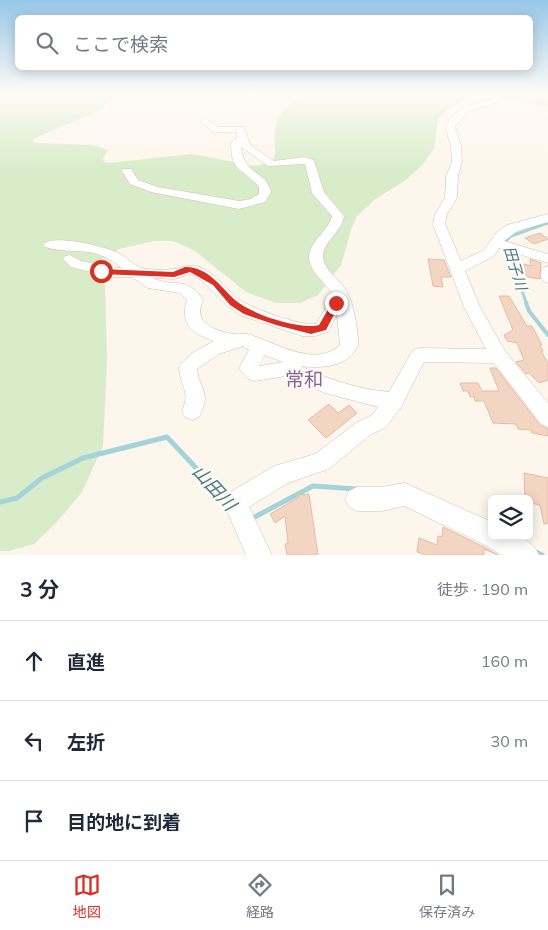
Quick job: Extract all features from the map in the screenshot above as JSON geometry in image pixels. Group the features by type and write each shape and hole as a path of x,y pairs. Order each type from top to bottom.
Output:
{"street":[{"path":"454,119 450,127 456,146 457,162 452,176 451,198 441,214 439,224 472,307 499,356 548,418"},
{"path":"192,411 197,403 197,397 188,367 193,360 202,354 236,341 244,340 260,347 307,360 330,360 342,355 349,347 350,342 341,294 317,265 316,255 317,248 335,229 338,216 318,193 310,162 304,160 272,164 246,147 242,139 241,129 219,131 204,121"},
{"path":"127,172 134,182 155,190 239,205 251,204 259,201 264,196 265,189 261,182 242,168 238,160 236,143 242,139"},
{"path":"458,269 489,254 502,245 504,233 512,228 548,218"},
{"path":"50,245 80,246 99,250 124,261 149,283 171,285 192,294 195,300 190,310 192,320 201,329 219,337 236,341"},
{"path":"502,245 548,259"},
{"path":"70,259 76,264 101,271 174,274 185,269 191,269 216,283 233,302 247,312 279,323 311,330 322,328 341,294"},
{"path":"548,271 548,278"},
{"path":"260,347 248,368 255,374 270,373 284,369 290,370 304,378 365,398 394,400"},
{"path":"259,555 235,502 282,474 321,462 363,429 379,421 394,400 419,355 499,356"},
{"path":"357,498 382,499 405,494 488,534"},
{"path":"500,540 526,555"}],"green space":[{"path":"0,119 80,119 32,141 35,143 94,145 108,150 103,158 104,162 109,163 191,154 255,166 274,159 275,135 279,119 439,119 434,148 424,163 406,180 374,200 357,216 341,265 318,295 300,303 276,303 246,292 195,251 173,241 154,241 119,249 100,261 97,267 105,285 107,360 103,446 82,492 56,523 34,544 9,551 0,551"}],"building":[{"path":"540,233 548,239 534,244 525,238"},
{"path":"428,259 444,260 451,277 441,277 443,287 433,286"},
{"path":"530,259 541,263 540,279 527,277 523,264 531,266"},
{"path":"499,296 509,296 527,326 532,326 542,345 540,345 543,351 541,351 548,363 548,380 539,383 529,373 526,374 516,362 524,360 517,343 507,341 504,335 513,330"},
{"path":"490,368 496,368 540,425 548,429 548,436 532,433 531,430 518,429 516,424 493,423 484,401 475,401 474,397 470,397 468,391 463,391 460,383 478,383 482,391 499,391"},
{"path":"329,404 338,413 349,405 357,413 326,438 308,420"},
{"path":"524,473 548,478 548,523 544,524 540,505 533,504 533,495 525,495"},
{"path":"309,494 318,555 287,555 285,544 288,543 285,516 275,523 270,514 299,497 299,495"},
{"path":"443,527 498,555 484,549 484,555 426,555 417,552 419,538 437,545 438,536 442,537"}],"waterway":[{"name":"田子川","path":"527,305 505,242 511,236 548,223"},
{"name":"田子川","path":"526,303 529,311 548,335"},
{"name":"山田川","path":"0,502 17,498 42,478 83,458 167,437 227,501"},
{"name":"山田川","path":"251,519 313,486 356,489"},
{"name":"山田川","path":"536,552 542,555"}],"district":[{"name":"常和","path":"304,379"}],"route":[{"path":"101,271 174,274 185,269 191,269 198,271 216,283 233,302 247,312 270,318 279,323 311,330 317,330 326,324 336,303"}]}
